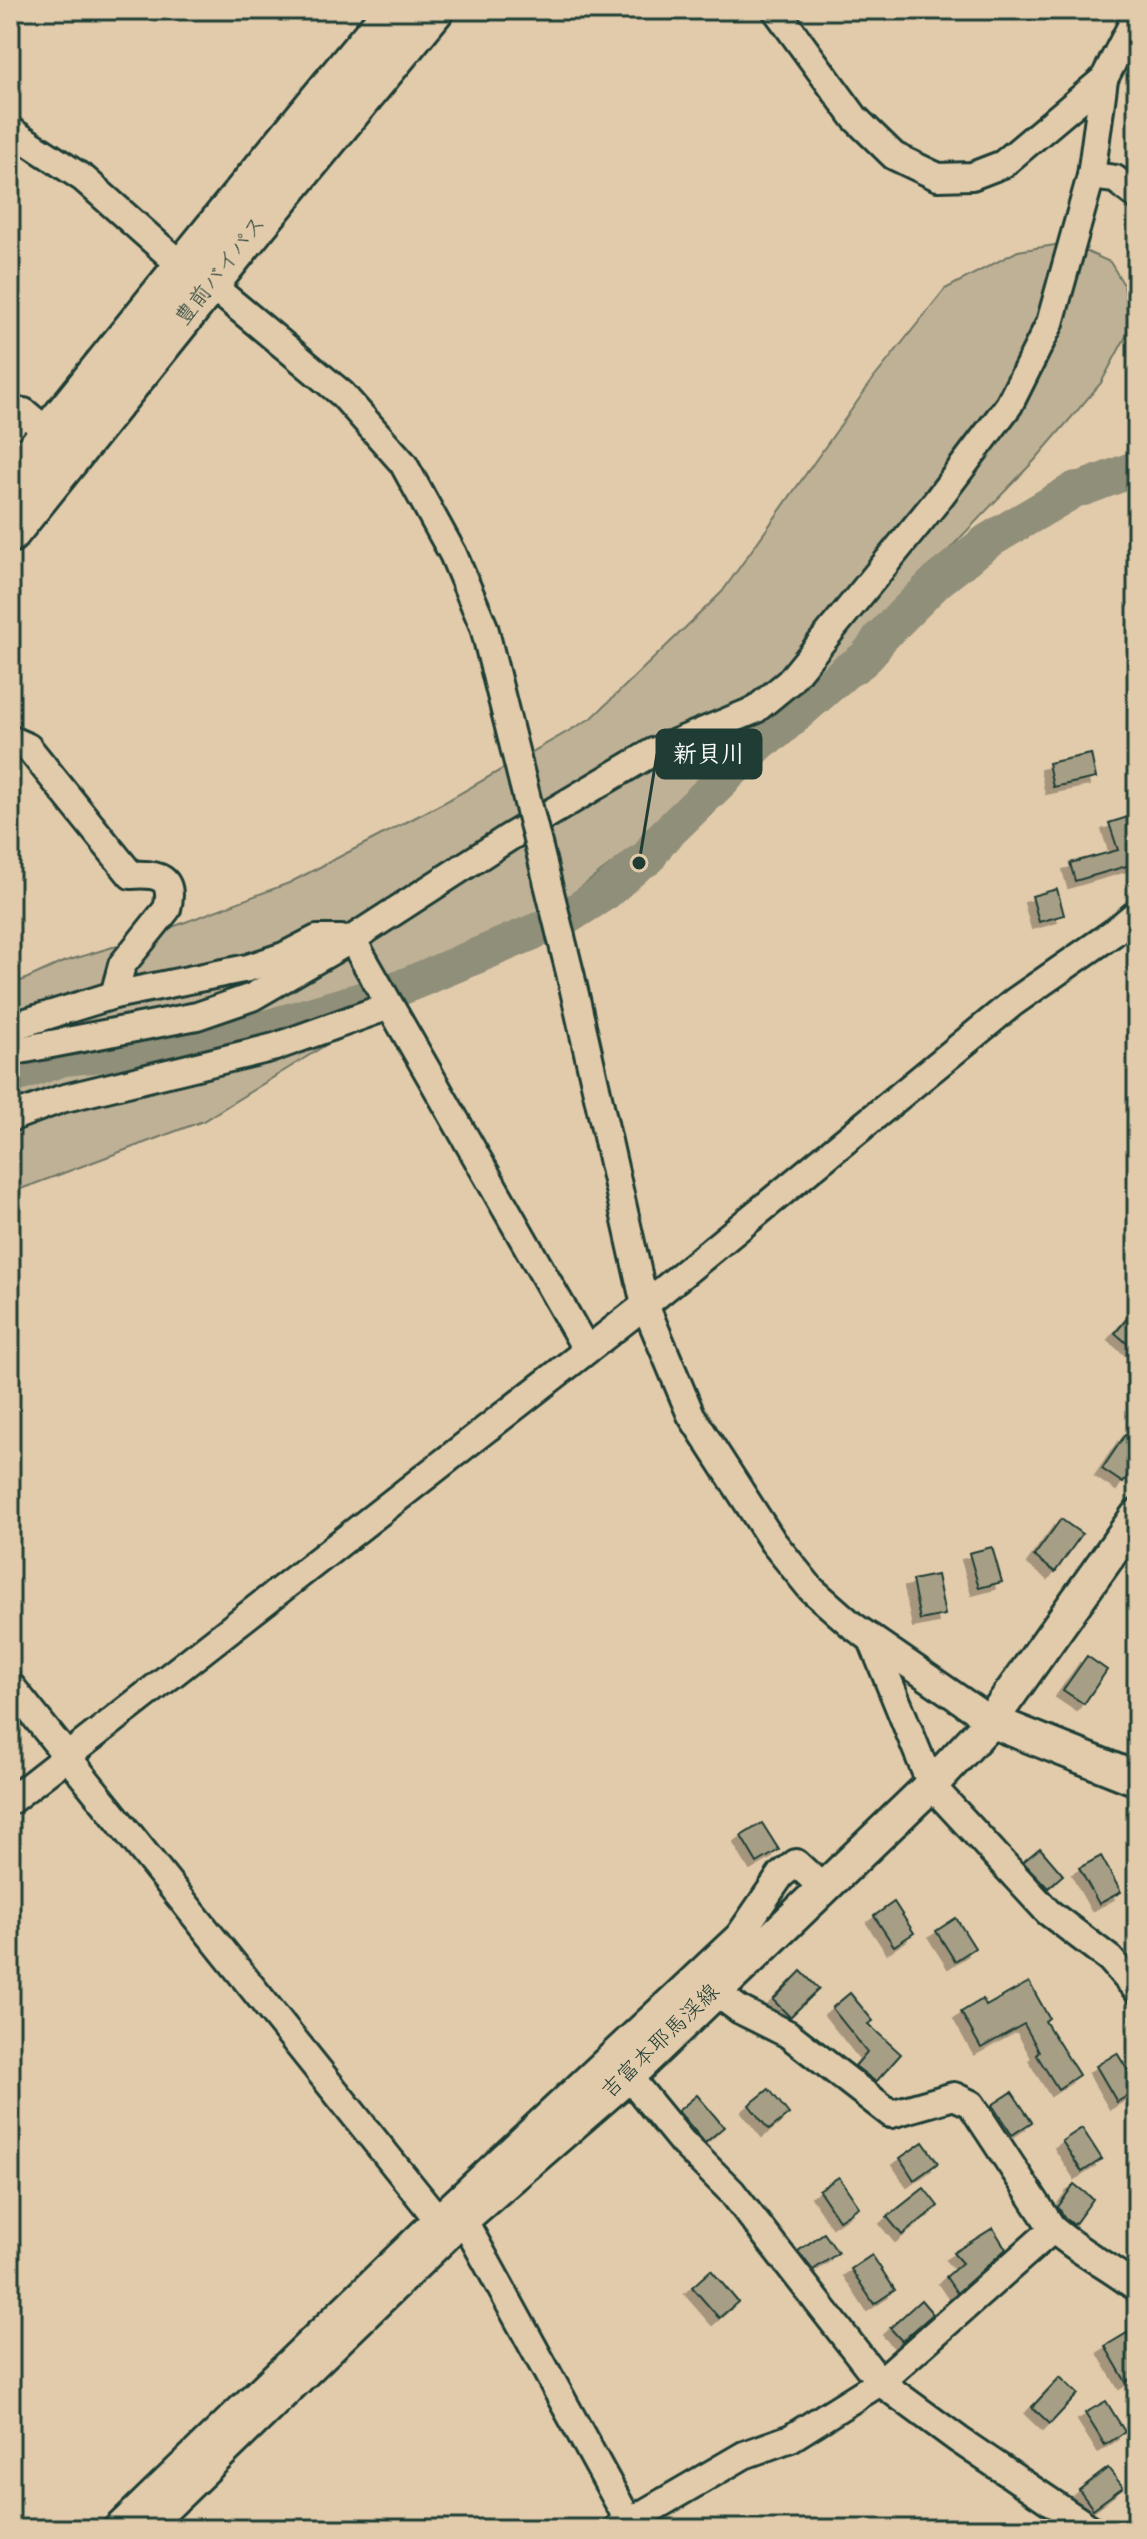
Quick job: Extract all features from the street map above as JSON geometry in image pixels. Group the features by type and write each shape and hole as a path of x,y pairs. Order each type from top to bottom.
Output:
{"highway":[{"name":"豊前バイパス","path":"10,533 197,276 242,194 394,10"},
{"name":"豊前バイパス","path":"10,482 49,433 197,276 434,10"}],"main road":[{"name":"吉富本耶馬渓線","path":"142,2529 449,2223 628,2076 714,1991 747,1944 823,1888 931,1785 991,1721 1137,1516"},
{"path":"991,1721 1137,1779"}],"street":[{"path":"776,10 855,118 894,156 938,177 972,176 1003,164 1104,79 1127,52 1137,15"},
{"path":"10,1052 197,1016 252,997 352,939 508,838 653,752 755,710 789,682 935,503 1009,405 1050,323 1091,176 1104,79"},
{"path":"10,130 84,179 342,394 403,463 453,554 484,627 571,977 645,1305 691,1415 773,1542 811,1589 853,1626 991,1721"},
{"path":"1091,176 1115,179 1137,196"},
{"path":"10,427 24,412 49,433"},
{"path":"10,739 28,747 131,875 151,873 168,885 170,898 167,909 122,965 114,995"},
{"path":"10,1801 645,1305 1014,1002 1137,913"},
{"path":"10,1027 114,995 248,968 284,956 317,939 352,939"},
{"path":"352,939 586,1349"},
{"path":"10,1118 61,1099 275,1047 389,1006"},
{"path":"871,1638 931,1785 1048,1912 1110,1959 1137,1990"},
{"path":"10,1685 449,2223 626,2527 744,2455 791,2438 880,2382 1053,2229"},
{"path":"116,2529 747,1944"},
{"path":"714,1991 740,2010 788,2034 891,2114 954,2096 971,2104 1053,2229 1071,2245 1111,2268 1137,2288"},
{"path":"628,2076 682,2142 732,2192 880,2382 959,2440 1091,2529"}],"shaded area":[{"path":"1067,243 1110,262 1124,285 1131,327 1101,383 1034,461 742,765 530,926 329,1043 203,1121 10,1193 10,986 63,962 143,938 289,883 445,802 593,717 722,592 874,378 945,289 1018,251"}],"building":[{"path":"1091,754 1096,778 1053,787 1048,763"},
{"path":"1137,814 1137,863 1075,881 1070,863 1118,850 1109,823"},
{"path":"1057,889 1064,915 1039,922 1032,896"},
{"path":"1137,1307 1137,1352 1115,1333"},
{"path":"1125,1435 1137,1443 1137,1462 1123,1483 1102,1469"},
{"path":"1061,1519 1082,1534 1055,1572 1034,1556"},
{"path":"992,1547 1002,1582 979,1588 969,1553"},
{"path":"937,1575 945,1615 920,1620 912,1580"},
{"path":"1087,1656 1107,1670 1084,1704 1063,1690"},
{"path":"762,1823 779,1850 757,1863 741,1836"},
{"path":"1040,1848 1063,1875 1048,1888 1023,1862"},
{"path":"1101,1856 1121,1892 1099,1904 1079,1868"},
{"path":"894,1902 914,1933 894,1946 874,1916"},
{"path":"956,1918 975,1948 955,1961 936,1931"},
{"path":"801,1971 819,1989 790,2017 773,2000"},
{"path":"1029,1982 1049,2018 1045,2021 1079,2075 1058,2089 1036,2054 1039,2051 1024,2024 981,2048 961,2012 983,1999 986,2006"},
{"path":"850,1993 873,2021 868,2024 901,2054 876,2082 855,2066 867,2052 832,2008"},
{"path":"1117,2053 1137,2090 1117,2102 1096,2066"},
{"path":"769,2089 789,2114 769,2130 749,2105"},
{"path":"1012,2092 1032,2122 1012,2135 992,2105"},
{"path":"697,2095 724,2127 705,2143 678,2111"},
{"path":"1082,2128 1102,2159 1082,2172 1062,2141"},
{"path":"923,2142 938,2163 914,2180 900,2158"},
{"path":"839,2177 859,2207 839,2220 819,2190"},
{"path":"1074,2184 1093,2199 1074,2225 1058,2207"},
{"path":"924,2188 938,2206 902,2235 887,2217"},
{"path":"993,2228 1006,2249 957,2293 946,2277 962,2263 953,2253"},
{"path":"824,2233 838,2253 813,2270 798,2251"},
{"path":"872,2255 895,2290 874,2304 851,2269"},
{"path":"711,2270 738,2302 719,2318 692,2287"},
{"path":"921,2300 933,2314 902,2341 890,2328"},
{"path":"1127,2333 1137,2351 1137,2375 1126,2382 1105,2346"},
{"path":"1060,2377 1078,2394 1050,2424 1032,2407"},
{"path":"1106,2401 1125,2432 1105,2445 1085,2413"},
{"path":"1108,2468 1123,2487 1093,2509 1079,2490"}],"waterway":[{"path":"10,1077 63,1058 191,1045 238,1036 395,990 562,920 606,892 648,858 658,842 763,740 865,658 879,639 937,581 988,541 1076,489 1137,468"}],"place":[{"name":"新貝川","path":"639,863"}]}
